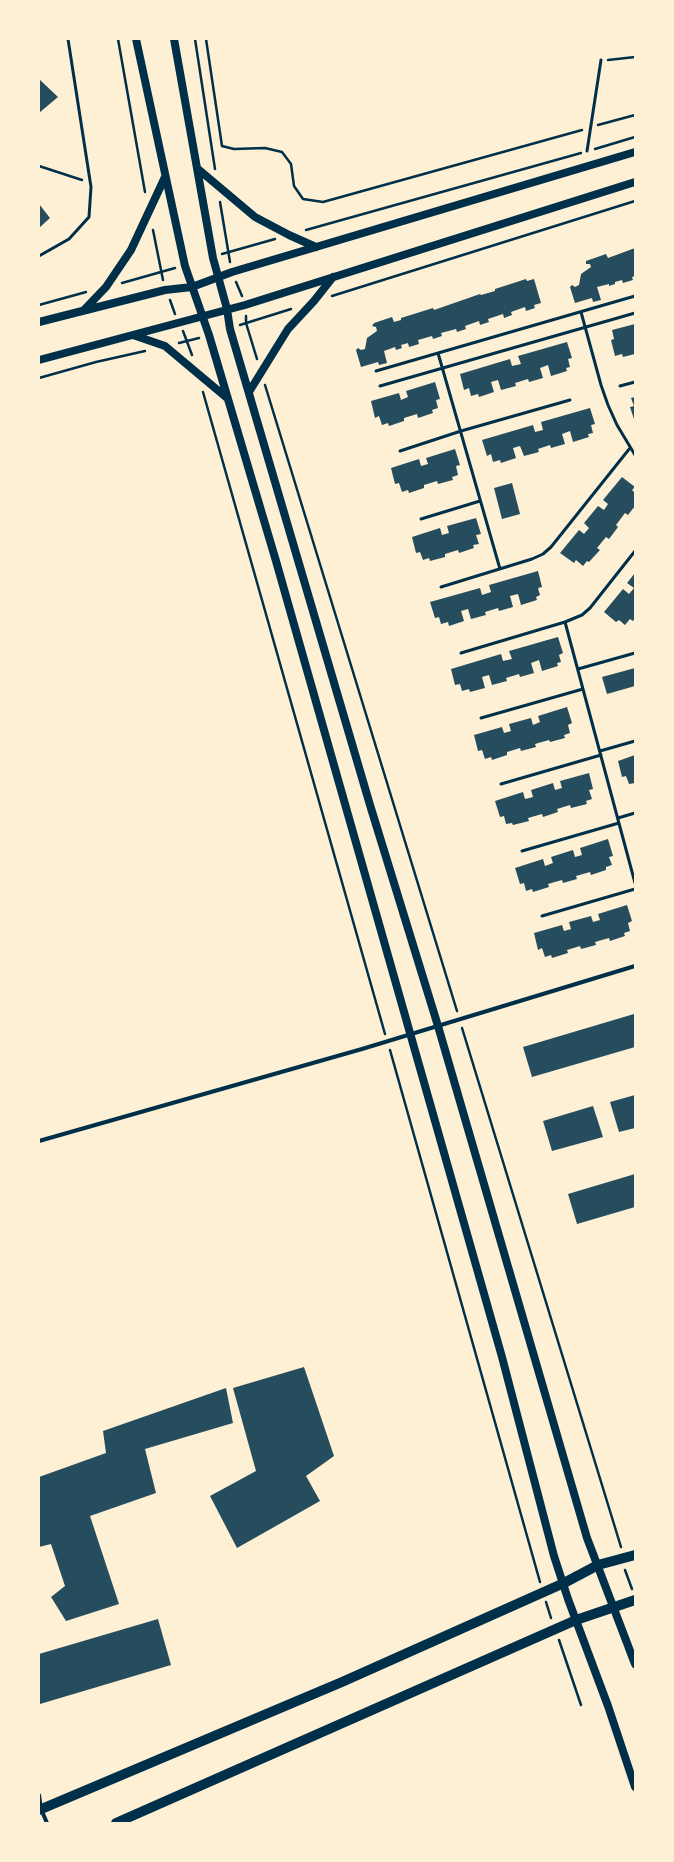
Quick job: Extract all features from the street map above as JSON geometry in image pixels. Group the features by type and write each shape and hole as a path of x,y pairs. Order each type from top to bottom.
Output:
{"main road":[{"path":"136,39 185,266 201,317 209,335 278,568 409,1034 502,1357 552,1548 635,1787"},
{"path":"174,39 213,258 228,309 230,329 368,797 438,1026 587,1538 635,1664"},
{"path":"39,322 166,290 192,287 218,276 635,152"},
{"path":"198,168 218,187 254,216 289,235 316,247"},
{"path":"84,310 106,287 130,250 165,177"},
{"path":"39,360 245,305 635,182"},
{"path":"249,392 288,329 314,301 333,277"},
{"path":"133,335 165,346 227,398"},
{"path":"40,1809 342,1682 564,1583 598,1565 635,1555"},
{"path":"116,1823 555,1629 612,1606 634,1595"}],"street":[{"path":"39,1141 387,1041 635,966"},
{"path":"39,1795 40,1809 47,1823"}],"lane":[{"path":"39,256 69,239 88,217 91,183 68,39"},
{"path":"586,151 601,60"},
{"path":"376,371 635,296"},
{"path":"581,312 601,386 617,425 635,455"},
{"path":"380,386 635,313"},
{"path":"438,353 500,569"},
{"path":"620,386 635,382"},
{"path":"400,451 461,431 570,400"},
{"path":"441,587 532,559 551,547 630,448"},
{"path":"420,519 480,501"},
{"path":"462,653 565,622 582,615 590,608 635,551"},
{"path":"565,622 635,883"},
{"path":"578,669 635,652"},
{"path":"481,718 583,689"},
{"path":"600,751 635,741"},
{"path":"502,784 601,755"},
{"path":"618,818 635,813"},
{"path":"522,851 619,823"},
{"path":"542,916 635,889"}],"path":[{"path":"118,39 149,212 166,290 188,341 543,1592 581,1705"},
{"path":"195,39 227,252 232,272 245,305 246,323 615,1525 625,1569 634,1595"},
{"path":"206,39 222,146 234,149 265,148 282,152 291,164 294,186 303,199 323,202 582,130"},
{"path":"601,60 635,57"},
{"path":"598,125 635,115"},
{"path":"213,258 227,252 635,137"},
{"path":"39,166 91,183"},
{"path":"314,301 635,201"},
{"path":"39,305 185,266"},
{"path":"230,329 292,309"},
{"path":"39,378 96,362 209,335"}],"building":[{"path":"39,79 58,97 39,113"},
{"path":"39,204 50,218 39,228"},
{"path":"635,248 635,276 632,277 633,280 623,283 622,280 609,286 609,284 597,287 601,300 593,302 592,298 575,303 570,287 572,285 575,287 579,285 581,274 591,267 590,264 586,264 586,261 606,254 608,258"},
{"path":"526,279 527,281 534,279 541,303 534,305 535,308 526,311 525,307 511,312 512,315 504,318 503,314 488,319 489,322 480,325 479,321 465,326 466,329 457,332 456,329 441,333 442,336 433,339 432,336 418,340 419,344 409,347 408,343 401,345 402,348 396,350 395,347 384,351 387,363 379,365 378,362 361,367 356,350 358,348 361,350 365,349 367,338 377,331 376,327 372,326 374,323 392,317 394,322 401,320 401,318 433,308 434,310 480,294 495,291 495,289"},
{"path":"635,324 635,354 623,357 622,354 615,356 611,340 614,339 612,330"},
{"path":"567,342 572,358 568,359 570,367 566,368 567,371 551,376 548,365 540,368 543,378 529,382 528,379 515,383 516,386 501,390 498,380 491,382 494,392 479,397 478,394 471,396 469,388 464,390 460,374 510,359 512,366 521,364 518,356"},
{"path":"435,382 440,399 436,400 438,408 432,410 433,413 418,418 417,414 404,418 404,421 389,426 388,423 382,425 379,416 375,418 371,401 399,393 401,400 408,397 406,391"},
{"path":"635,397 635,422 630,407 634,406 631,398"},
{"path":"590,408 595,424 591,425 593,433 588,434 589,437 573,442 570,431 562,434 565,444 551,448 550,445 538,449 539,452 524,456 520,446 513,448 516,458 501,463 500,460 493,462 491,454 487,456 482,440 533,425 535,432 543,430 541,422"},
{"path":"455,449 460,465 456,466 458,475 452,477 453,480 438,484 437,481 424,485 424,488 409,493 408,490 402,492 399,483 395,484 391,468 419,459 421,466 428,464 426,458"},
{"path":"622,477 635,487 632,490 635,493 635,506 628,515 625,513 616,525 618,527 609,539 606,537 597,548 600,550 589,562 587,561 583,566 576,560 574,563 560,553 579,530 584,534 589,528 584,523 598,506 604,510 608,504 603,500"},
{"path":"512,483 520,514 502,519 494,488"},
{"path":"476,518 481,534 476,535 479,544 473,545 474,548 459,553 458,550 445,554 445,557 430,561 429,558 423,560 420,552 416,553 412,537 440,528 442,535 449,533 447,526"},
{"path":"538,571 542,587 538,588 540,595 536,597 537,600 521,605 518,594 510,596 513,607 499,611 498,608 485,612 486,615 471,619 468,609 461,611 464,621 449,626 448,622 441,624 439,617 435,618 430,602 480,588 482,595 491,592 489,585"},
{"path":"635,573 635,618 633,621 630,619 625,625 619,620 616,622 604,612 623,589 629,594 634,588 627,583"},
{"path":"558,637 563,653 559,655 561,662 557,663 558,666 542,671 539,660 531,663 534,673 520,677 519,674 506,678 507,681 492,685 489,675 482,677 485,688 470,692 469,689 462,691 460,684 455,685 451,669 501,654 503,661 512,659 509,651"},
{"path":"635,668 635,686 607,694 602,677"},
{"path":"567,707 572,723 568,725 570,733 564,735 565,738 535,744 536,747 521,751 520,748 507,752 507,755 492,760 491,757 485,759 482,750 478,751 474,735 502,727 504,733 511,731 509,724 531,718 533,725 540,722 538,716"},
{"path":"635,755 635,783 629,784 626,776 622,777 618,761"},
{"path":"589,773 593,789 589,790 592,799 586,801 587,804 571,808 570,805 557,809 558,812 543,817 542,814 528,818 529,821 513,825 512,823 506,824 504,816 500,817 495,801 523,792 525,799 533,797 531,790 553,783 555,790 562,788 560,781"},
{"path":"608,839 613,856 609,857 612,865 606,867 606,870 591,875 590,872 576,876 577,879 563,883 562,880 548,884 549,887 533,892 532,889 526,891 524,883 520,884 515,868 543,859 545,866 553,863 551,857 573,850 575,857 582,855 580,848"},
{"path":"627,905 632,921 628,923 630,931 624,933 625,936 610,941 609,938 595,942 596,945 581,949 580,946 567,950 568,953 552,958 551,955 545,957 542,948 538,950 534,933 562,925 564,931 571,929 569,922 591,916 593,922 600,920 598,914"},
{"path":"634,1014 635,1047 532,1077 523,1047"},
{"path":"635,1095 635,1128 619,1132 610,1102"},
{"path":"593,1106 603,1137 552,1151 543,1121"},
{"path":"635,1174 635,1207 577,1224 568,1194"},
{"path":"304,1367 334,1456 306,1476 320,1501 237,1548 210,1496 256,1471 233,1388"},
{"path":"226,1388 233,1423 145,1449 156,1493 90,1516 119,1604 66,1621 51,1597 65,1586 51,1544 39,1547 39,1477 106,1453 103,1431"},
{"path":"158,1619 171,1665 40,1704 39,1654"}]}
